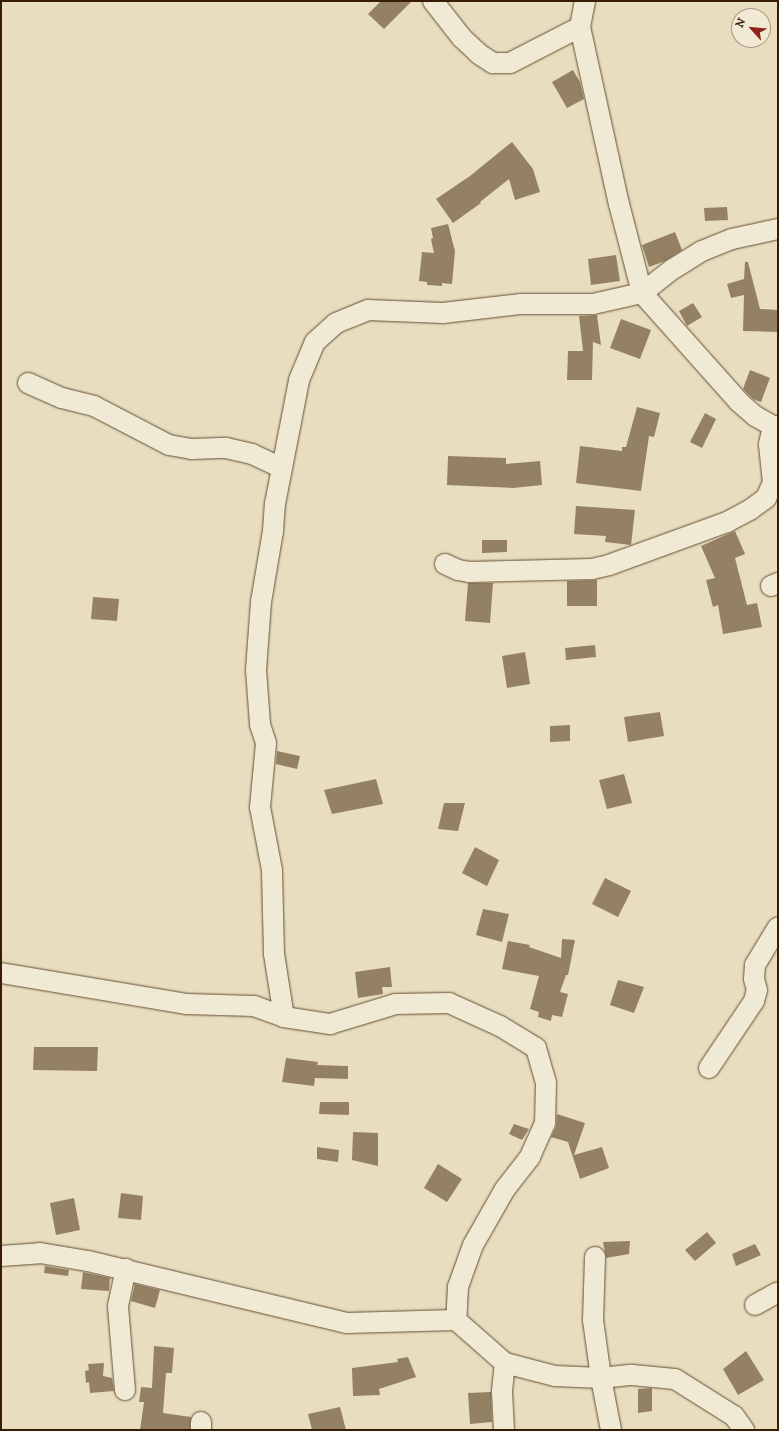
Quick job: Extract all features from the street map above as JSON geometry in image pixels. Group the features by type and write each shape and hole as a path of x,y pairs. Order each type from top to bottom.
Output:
{"street":[{"path":"433,1 462,38 479,54 493,63 510,63 580,27"},
{"path":"445,564 458,570 469,572 592,569 609,565 727,522 751,509 766,498 773,483 769,444 775,426 755,416 738,402 642,293 620,204 580,27 585,1"},
{"path":"284,1018 274,954 272,870 260,807 266,743 260,724 256,670 261,602 273,531 274,504 299,380 315,342 336,323 368,310 443,313 521,304 593,304 642,293 673,269 702,251 732,239 778,229"},
{"path":"28,382 62,398 94,406 141,432 169,445 192,449 226,448 252,454 282,468"},
{"path":"710,1068 754,1001 757,990 754,979 755,965 778,927"},
{"path":"1,973 187,1004 254,1006 284,1018 330,1024 396,1004 450,1003 500,1026 536,1048 546,1083 545,1123 530,1157 505,1189 473,1245 458,1286 456,1320"},
{"path":"1,1256 40,1253 126,1269 196,1288 347,1323 456,1320 505,1363 555,1376 601,1378 632,1376 675,1379 734,1416 744,1430"},
{"path":"595,1257 593,1320 601,1378 611,1430"},
{"path":"125,1390 118,1306 126,1269"},
{"path":"755,1305 778,1292"},
{"path":"504,1430 502,1391 505,1363"}],"building":[{"path":"381,1 412,1 384,29 368,14"},
{"path":"573,70 580,82 584,99 567,108 552,82"},
{"path":"512,142 533,169 540,192 515,200 509,179 480,202 481,203 453,223 436,199 470,176"},
{"path":"727,207 728,220 705,221 704,208"},
{"path":"448,224 455,251 452,284 442,283 442,286 427,285 427,282 419,281 422,252 434,253 431,239 433,238 431,228"},
{"path":"675,232 682,250 665,261 649,267 642,245"},
{"path":"616,255 620,281 591,285 588,259"},
{"path":"745,262 748,262 760,309 778,310 778,332 743,331 744,295 731,298 727,284 744,279"},
{"path":"693,303 702,317 687,326 679,311"},
{"path":"597,315 601,345 593,342 592,380 567,380 568,351 583,351 579,316"},
{"path":"621,319 651,330 640,359 610,348"},
{"path":"750,370 770,378 761,402 753,399 743,389"},
{"path":"637,407 660,413 654,437 649,436 641,491 576,483 580,446 622,451 622,447 626,447"},
{"path":"705,413 716,419 702,448 690,442"},
{"path":"448,456 506,458 506,464 540,461 542,485 513,488 447,485"},
{"path":"576,506 635,510 631,545 605,542 606,536 574,534"},
{"path":"735,531 745,554 735,558 747,605 757,603 762,627 723,634 718,605 713,607 706,580 715,578 701,546"},
{"path":"482,540 507,540 507,552 482,553"},
{"path":"597,580 597,606 567,606 567,581"},
{"path":"468,583 493,583 490,623 465,621"},
{"path":"93,597 119,599 117,621 91,619"},
{"path":"595,645 596,657 566,660 565,648"},
{"path":"525,652 530,684 507,688 502,656"},
{"path":"660,712 664,736 628,742 624,717"},
{"path":"570,725 570,741 550,742 550,726"},
{"path":"277,751 300,756 297,769 276,764"},
{"path":"624,774 632,803 607,809 599,780"},
{"path":"376,779 383,804 332,814 324,790"},
{"path":"444,803 465,803 458,831 438,829"},
{"path":"475,847 499,860 487,886 462,873"},
{"path":"605,878 631,891 618,917 592,904"},
{"path":"483,909 509,914 502,942 476,935"},
{"path":"562,939 575,940 568,975 566,975 560,992 568,994 562,1017 552,1015 551,1021 538,1017 539,1012 530,1009 539,976 502,969 508,941 530,945 529,947 561,958"},
{"path":"390,967 392,987 382,987 383,994 358,998 355,972"},
{"path":"618,980 644,987 634,1013 610,1005"},
{"path":"34,1047 98,1047 97,1071 33,1070"},
{"path":"286,1058 318,1062 317,1065 348,1066 348,1079 315,1078 314,1086 282,1082"},
{"path":"320,1102 349,1102 349,1115 319,1114"},
{"path":"557,1114 585,1123 574,1155 602,1147 609,1168 580,1179 568,1142 551,1137 556,1127"},
{"path":"514,1124 529,1129 522,1140 509,1134"},
{"path":"353,1132 378,1133 378,1166 352,1160"},
{"path":"317,1147 339,1150 338,1162 317,1159"},
{"path":"438,1164 462,1179 447,1202 424,1188"},
{"path":"121,1193 143,1196 141,1220 118,1218"},
{"path":"74,1198 80,1230 56,1235 50,1203"},
{"path":"707,1232 716,1243 695,1261 685,1250"},
{"path":"630,1241 629,1254 606,1258 603,1242"},
{"path":"755,1244 761,1255 736,1266 732,1254"},
{"path":"45,1266 69,1270 68,1276 44,1273"},
{"path":"83,1272 110,1278 109,1291 81,1289"},
{"path":"135,1284 160,1290 155,1308 131,1301"},
{"path":"154,1346 174,1348 172,1373 166,1373 163,1413 191,1417 190,1430 140,1430 144,1402 139,1402 141,1387 152,1388"},
{"path":"746,1351 764,1380 738,1395 723,1369"},
{"path":"408,1357 416,1377 379,1389 380,1395 353,1396 352,1368 398,1362 397,1359"},
{"path":"104,1363 103,1376 112,1378 114,1391 90,1393 89,1382 86,1383 85,1371 89,1370 88,1364"},
{"path":"652,1388 652,1411 638,1413 638,1389"},
{"path":"491,1392 492,1422 470,1424 468,1393"},
{"path":"340,1407 346,1430 312,1430 308,1414"}]}
